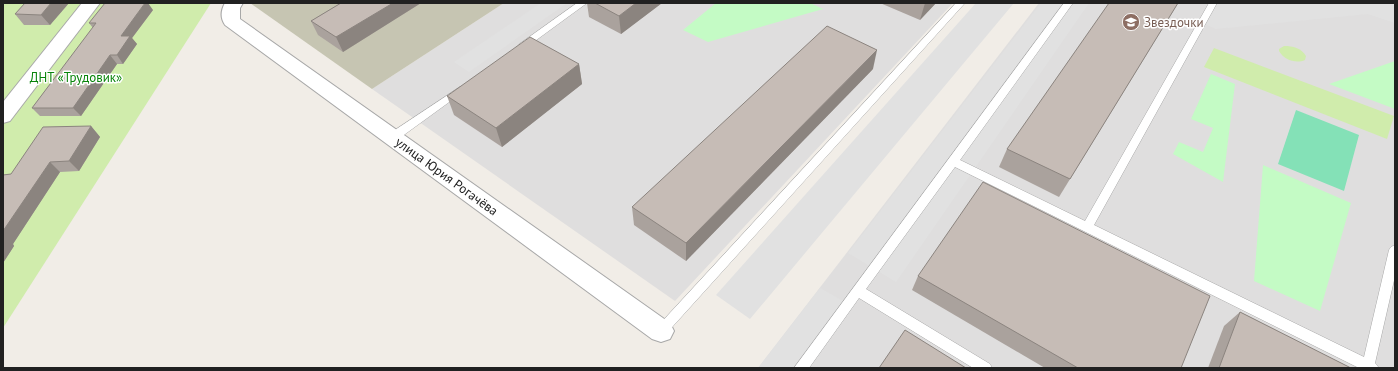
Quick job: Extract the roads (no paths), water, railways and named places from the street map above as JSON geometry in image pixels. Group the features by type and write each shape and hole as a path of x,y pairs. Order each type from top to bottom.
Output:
{"street":[{"path":"3,116 91,3"},
{"name":"улица Юрия Рогачёва","path":"233,12 393,137 662,331"}],"lane":[{"path":"513,52 583,3"},
{"path":"662,331 961,3"},
{"path":"801,368 1069,3"},
{"path":"1088,227 1213,3"},
{"path":"393,137 469,84"},
{"path":"953,161 1370,367 1395,250"},
{"path":"858,291 985,368"}],"place":[{"name":"Звездочки","path":"1131,22"}],"park label":[{"name":"ДНТ «Трудовик»","path":"76,77"}]}
